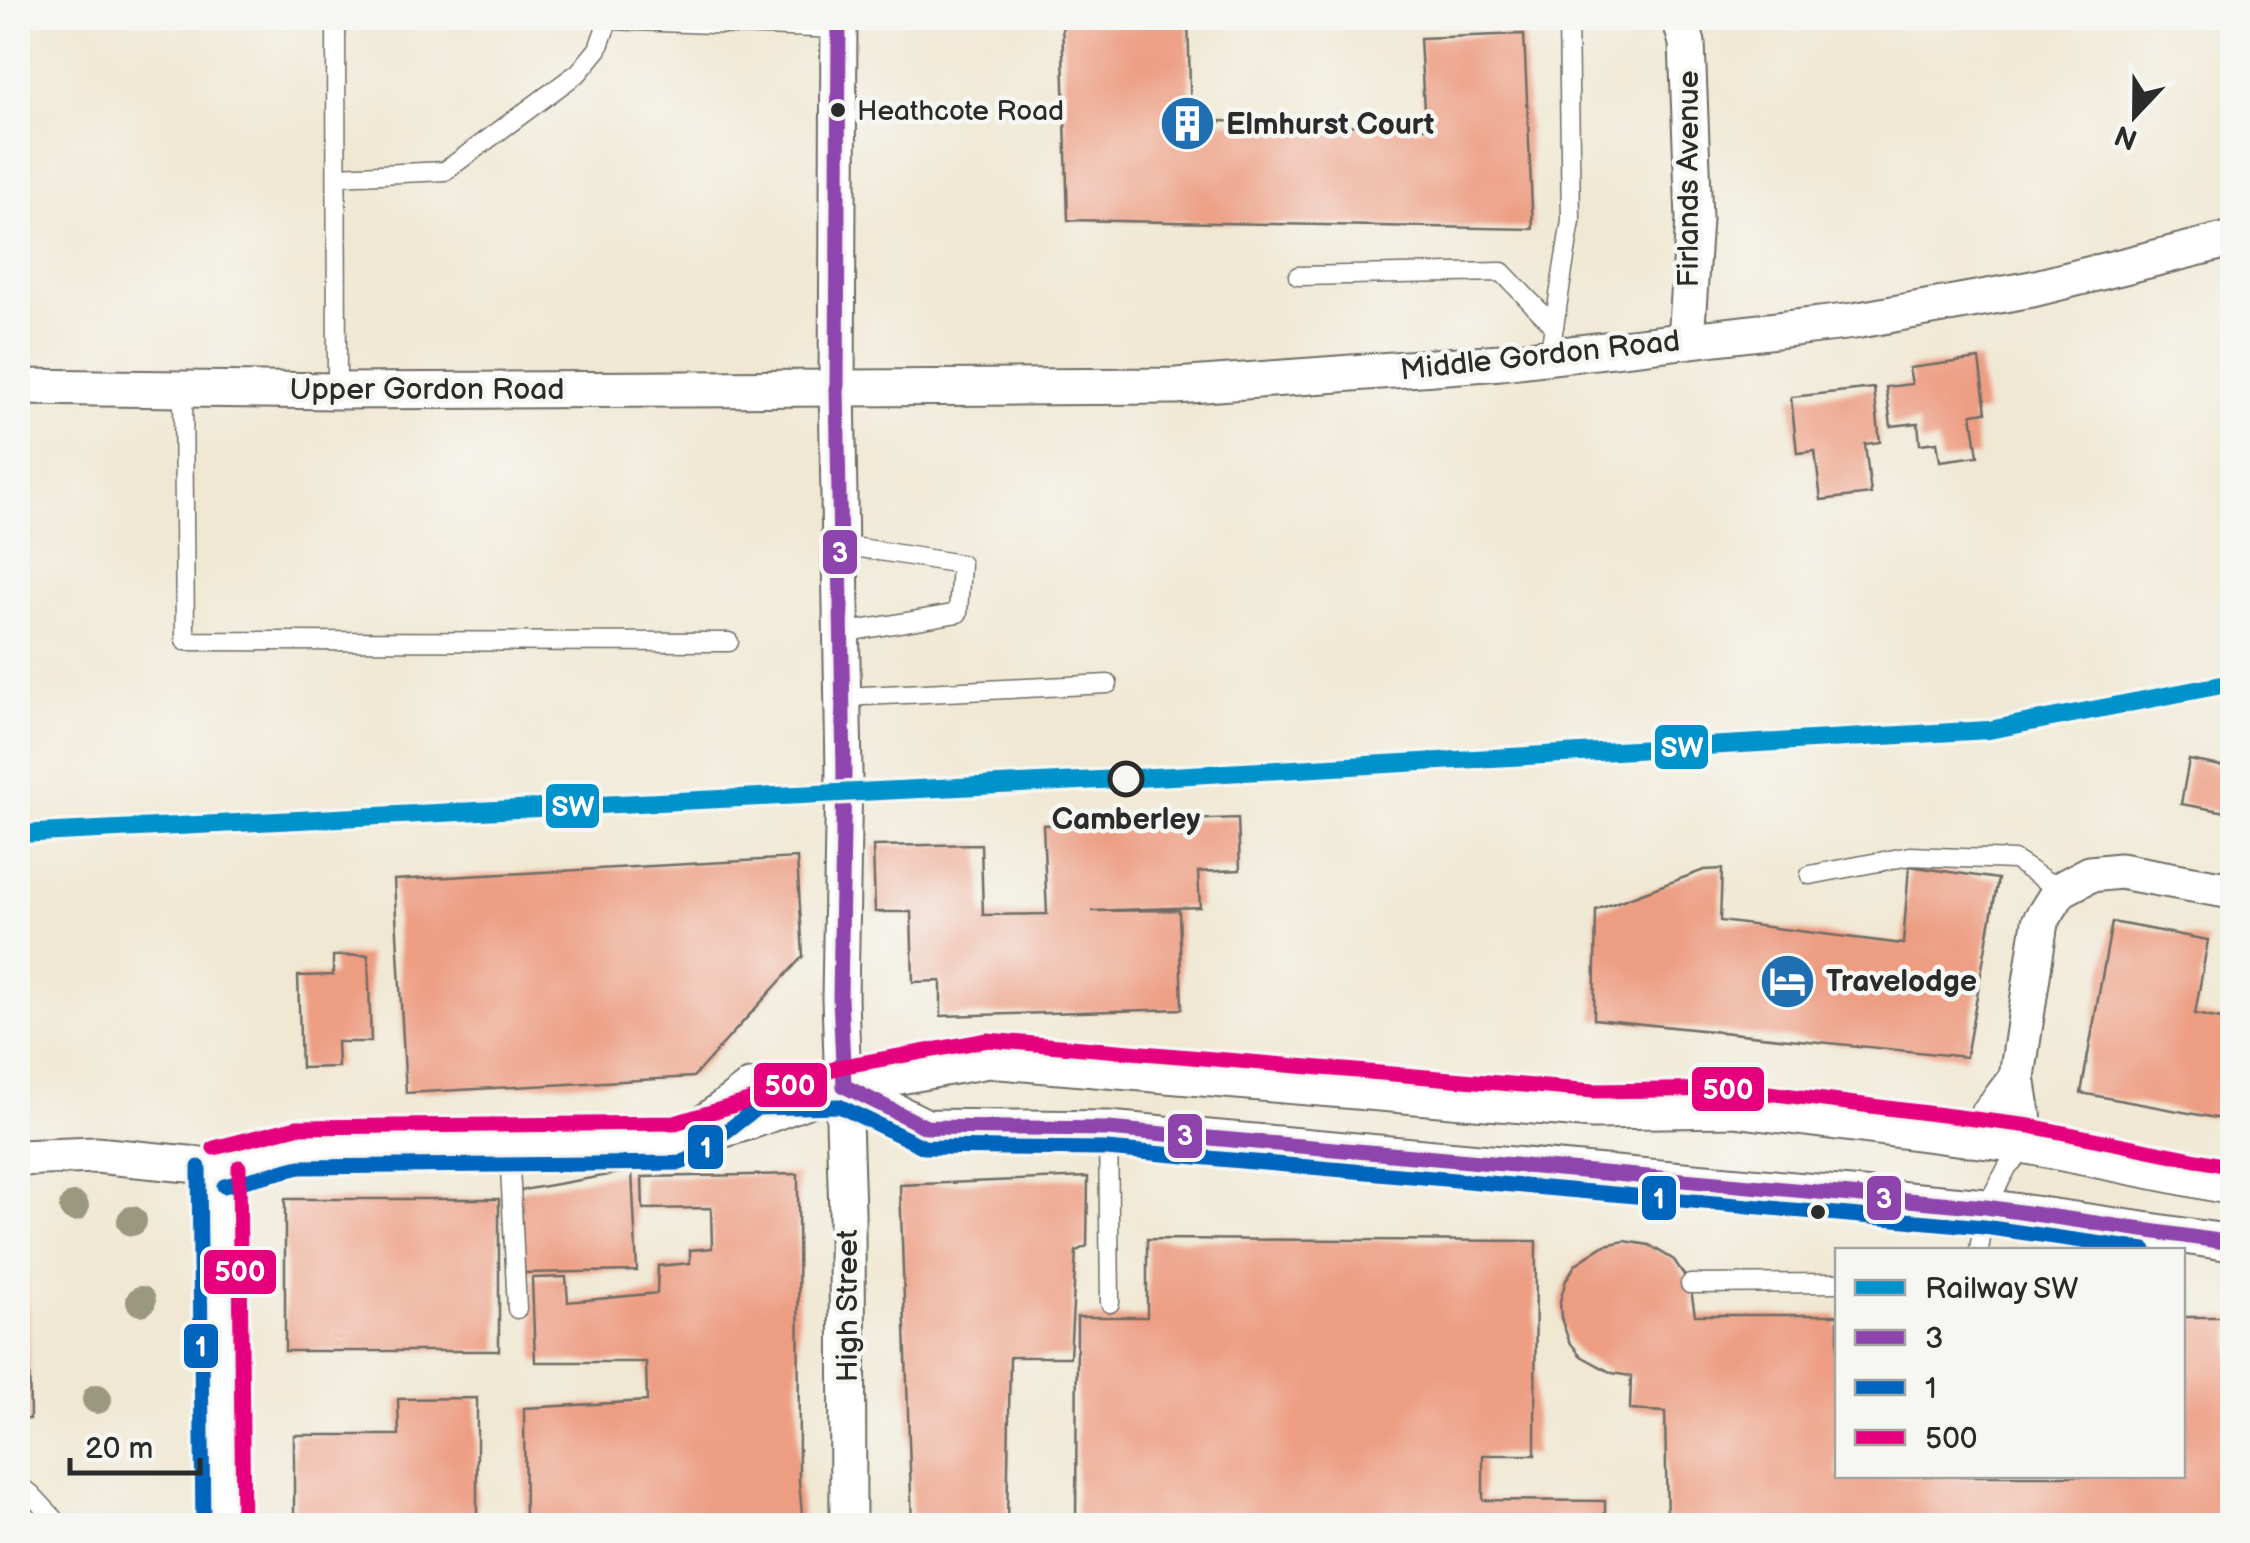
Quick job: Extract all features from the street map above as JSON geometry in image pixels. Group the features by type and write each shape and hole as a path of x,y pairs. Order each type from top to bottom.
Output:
{"street":[{"name":"Firlands Avenue","path":"1680,18 1686,44 1694,219 1686,341"},
{"path":"839,23 838,387 844,697 840,998 844,1086"},
{"name":"Middle Gordon Road","path":"838,387 1176,386 1552,341 1686,341 1854,321 2032,289 2232,239"},
{"name":"Upper Gordon Road","path":"18,387 337,391 838,387"},
{"path":"2028,1146 2017,1077 2040,922 2060,890 2090,874 2120,871 2232,891"},
{"path":"18,1158 96,1156 219,1167 298,1147 678,1143 844,1086 988,1060 1593,1111 1734,1110 2028,1146 2232,1187"},
{"path":"1108,1129 1110,1070"},
{"path":"1970,1138 1997,1108 2017,1077"},
{"path":"844,1086 926,1127 1108,1129 1986,1207 2232,1242"},
{"name":"High Street","path":"844,1086 848,1526"},
{"path":"219,1167 223,1526"}],"lane":[{"path":"336,18 337,391"},
{"path":"1552,341 1571,220 1568,18"},
{"path":"337,176 444,171 578,72 598,49 609,19 839,23"},
{"path":"1298,276 1502,272 1552,341"},
{"path":"183,389 185,641 729,642"},
{"path":"840,545 961,564 958,613 842,633"},
{"path":"844,697 1108,684"},
{"path":"1810,875 1910,856 2014,860 2060,890"},
{"path":"1108,1129 1110,1303"},
{"path":"509,1146 517,1309"},
{"path":"1979,1248 1986,1207 2008,1166 2028,1146"},
{"path":"1690,1284 1835,1282"},
{"path":"18,1486 61,1526"}],"building":[{"name":"Elmhurst Court","path":"1062,18 1188,18 1191,120 1425,128 1420,38 1524,34 1533,229 1068,220"},
{"path":"1979,359 1986,412 1972,414 1978,456 1940,461 1937,442 1920,444 1918,423 1891,426 1886,387 1912,384 1909,368"},
{"path":"1874,388 1880,442 1865,444 1871,494 1821,500 1815,451 1797,453 1791,397"},
{"path":"2189,760 2232,768 2232,813 2181,804"},
{"path":"1238,818 1240,870 1198,872 1200,907 1092,911 1179,910 1182,1009 941,1016 941,981 913,982 911,912 875,912 873,846 981,844 983,915 1047,914 1043,825"},
{"path":"797,858 803,956 693,1077 406,1093 394,880"},
{"name":"Travelodge","path":"1909,866 1998,879 1966,1057 1594,1019 1596,910 1704,870 1722,869 1720,921 1903,944"},
{"path":"2112,922 2208,940 2195,1014 2232,1021 2232,1121 2081,1093"},
{"path":"368,955 371,1042 337,1042 338,1067 301,1068 298,976 333,975 333,956"},
{"path":"632,1171 637,1271 522,1273 517,1191"},
{"path":"798,1174 799,1481 803,1526 525,1526 524,1408 647,1401 646,1362 535,1362 532,1278 566,1277 568,1302 657,1293 658,1266 690,1263 690,1250 712,1248 711,1208 643,1209 642,1177"},
{"path":"1088,1177 1087,1246 1076,1251 1070,1357 1010,1357 1007,1526 912,1526 900,1185"},
{"path":"285,1199 499,1199 499,1351 285,1351"},
{"path":"18,1235 27,1235 30,1419 18,1419"},
{"path":"1147,1239 1536,1241 1535,1455 1483,1455 1483,1500 1605,1501 1605,1526 1076,1526 1077,1317 1147,1317"},
{"path":"1625,1241 1649,1245 1674,1260 1690,1284 1695,1315 1835,1315 1835,1478 2185,1478 2185,1317 2232,1317 2232,1526 1667,1526 1665,1412 1630,1410 1631,1376 1612,1373 1581,1356 1569,1341 1561,1318 1560,1301 1566,1280 1576,1264 1605,1245"},
{"path":"477,1398 477,1525 294,1526 294,1435 399,1435 398,1399"}],"rail line":[{"name":"SW","path":"18,834 1119,779 1989,730 2232,683"}],"transit line":[{"name":"3","path":"839,18 837,387 844,772 840,998 844,1086"},
{"name":"500","path":"214,1148 297,1127 675,1123 839,1067 988,1040 1594,1091 1736,1089 2030,1126 2232,1167"},
{"name":"3","path":"844,1086 926,1127 1108,1129 1660,1178 1986,1207 2232,1243"},
{"name":"1","path":"224,1186 300,1167 680,1163 757,1108 839,1106 924,1147 1107,1149 1984,1227 2131,1248"},
{"name":"1","path":"199,1167 203,1526"},
{"name":"500","path":"239,1167 243,1526"}],"place":[{"name":"Heathcote Road","path":"838,110"},
{"name":"Elmhurst Court","path":"1187,124"},
{"name":"Camberley","path":"1126,779"},
{"name":"Travelodge","path":"1787,981"}]}
